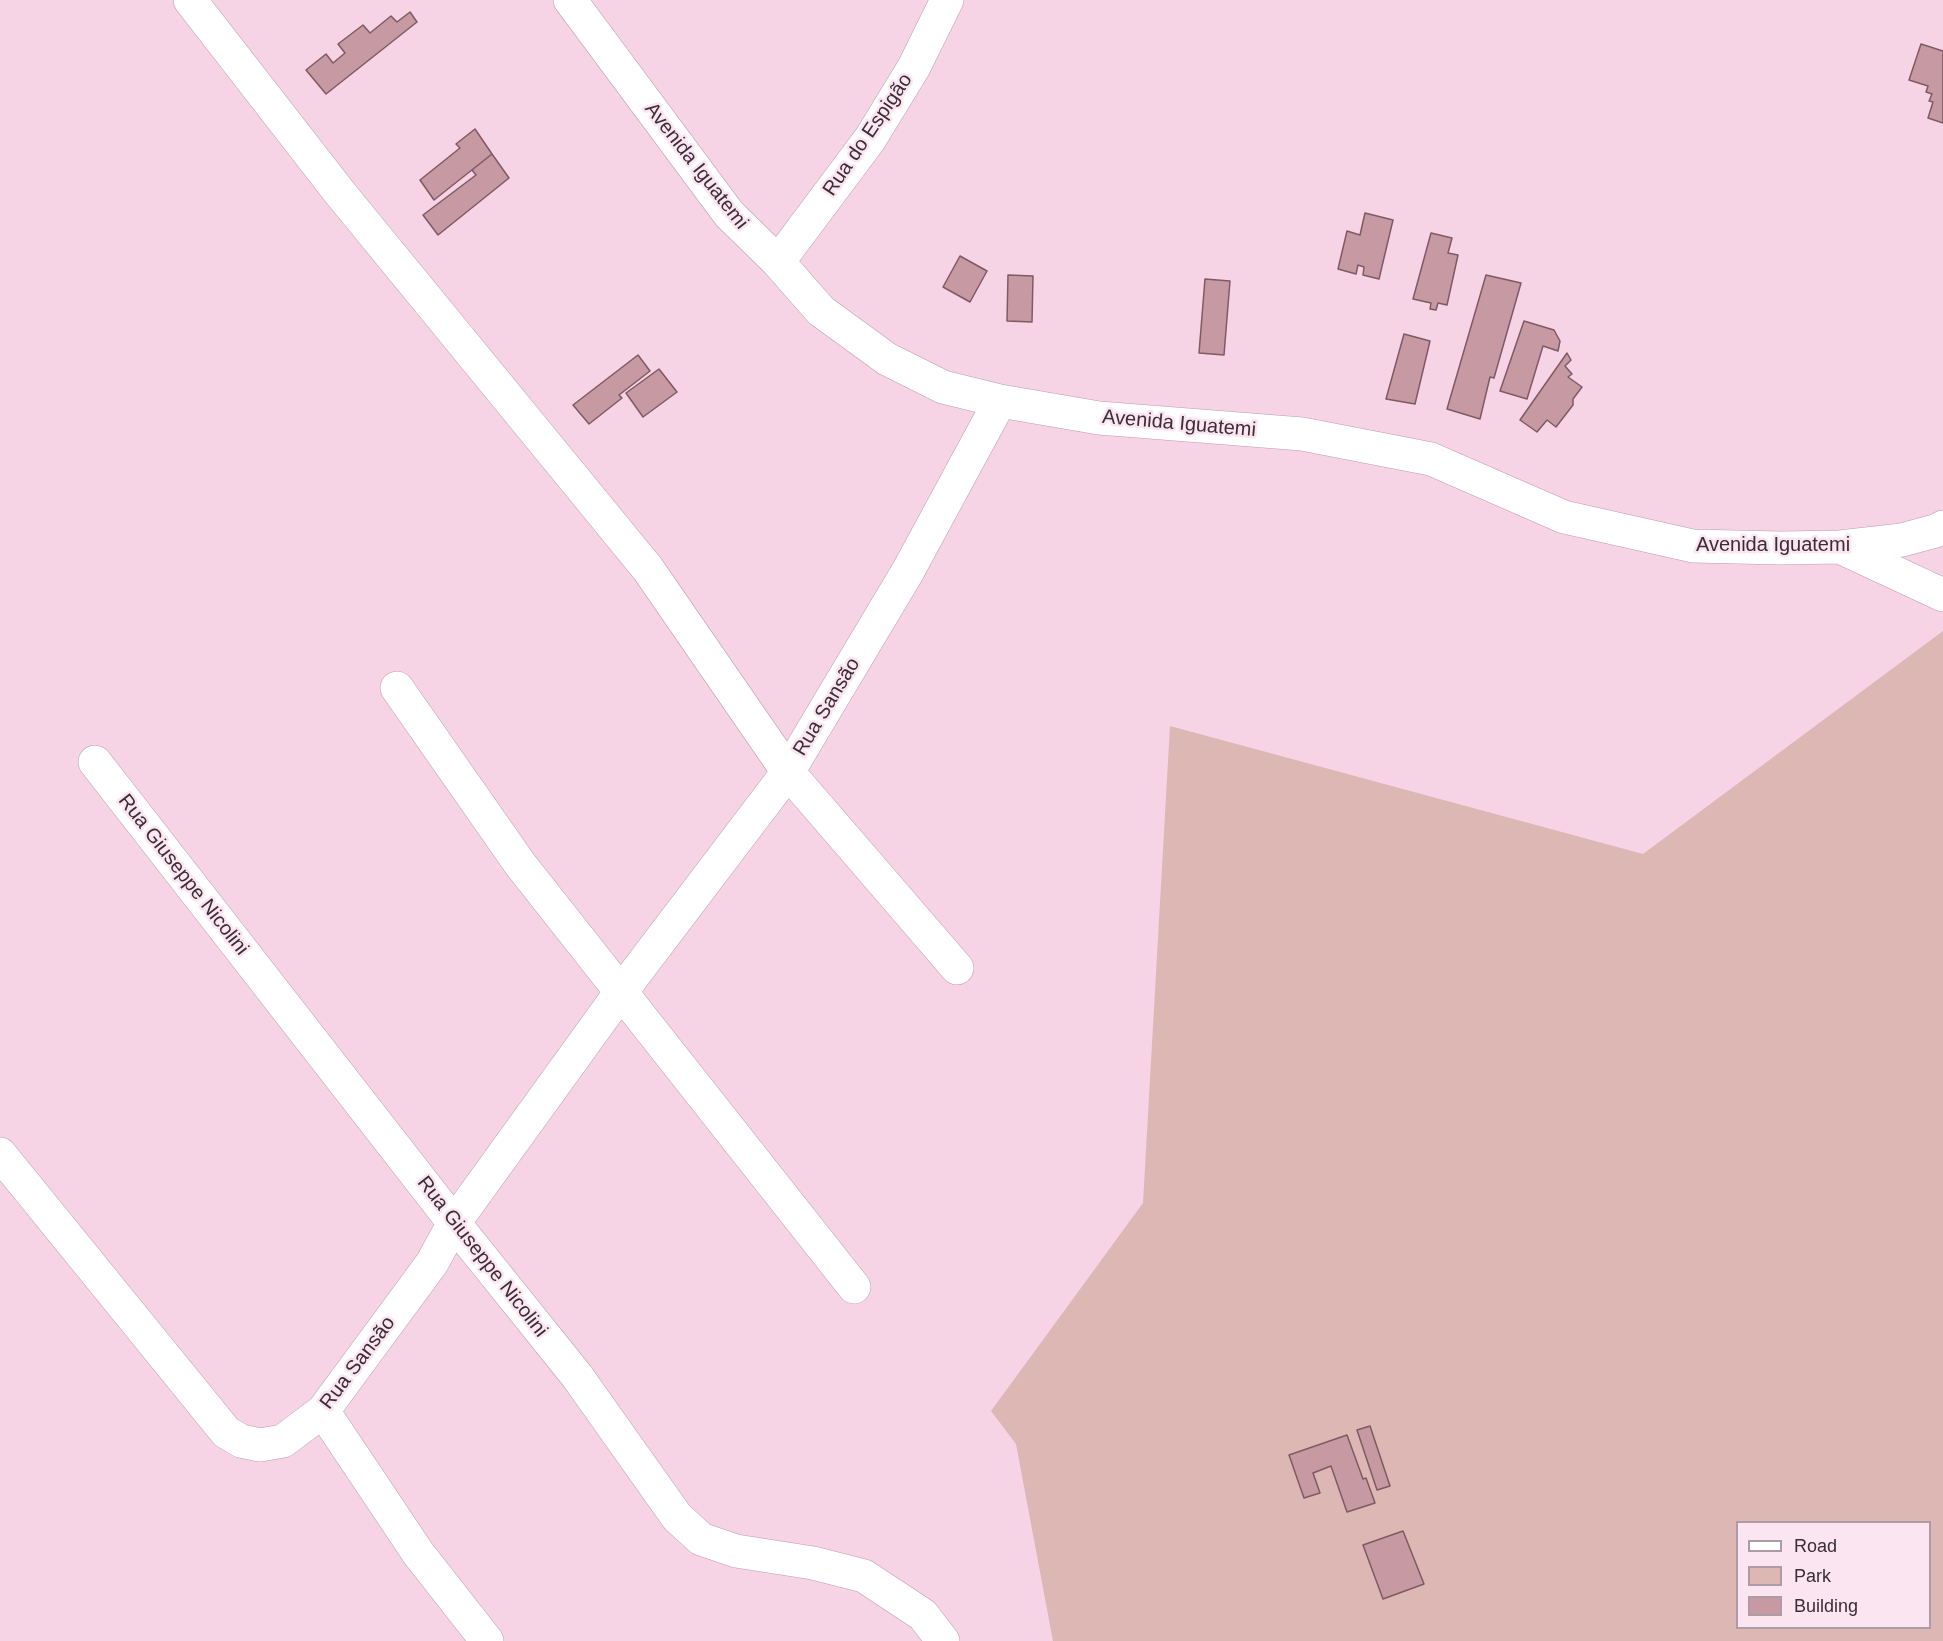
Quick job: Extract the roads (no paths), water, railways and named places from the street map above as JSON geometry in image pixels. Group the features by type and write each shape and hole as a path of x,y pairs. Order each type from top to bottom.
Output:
{"street":[{"path":"190,0 340,192 648,569 788,772 957,968"},
{"name":"Avenida Iguatemi","path":"570,0 729,214 778,262 821,311 887,359 943,387 1000,401 1100,418 1302,434 1431,459 1564,517 1693,546 1840,547 1902,540 1943,527"},
{"name":"Rua do Espigão","path":"778,262 870,139 914,67 947,0"},
{"name":"Rua Sansão","path":"0,1154 226,1432 241,1441 260,1445 283,1441 323,1411 415,1288 432,1263 454,1222 621,992 788,772 908,571 1000,401"},
{"path":"1840,547 1943,595"},
{"path":"397,687 520,864 854,1287"},
{"name":"Rua Giuseppe Nicolini","path":"95,762 577,1376 677,1517 700,1539 736,1551 813,1563 864,1576 923,1615 943,1641"},
{"path":"323,1411 418,1553 487,1641"}]}
